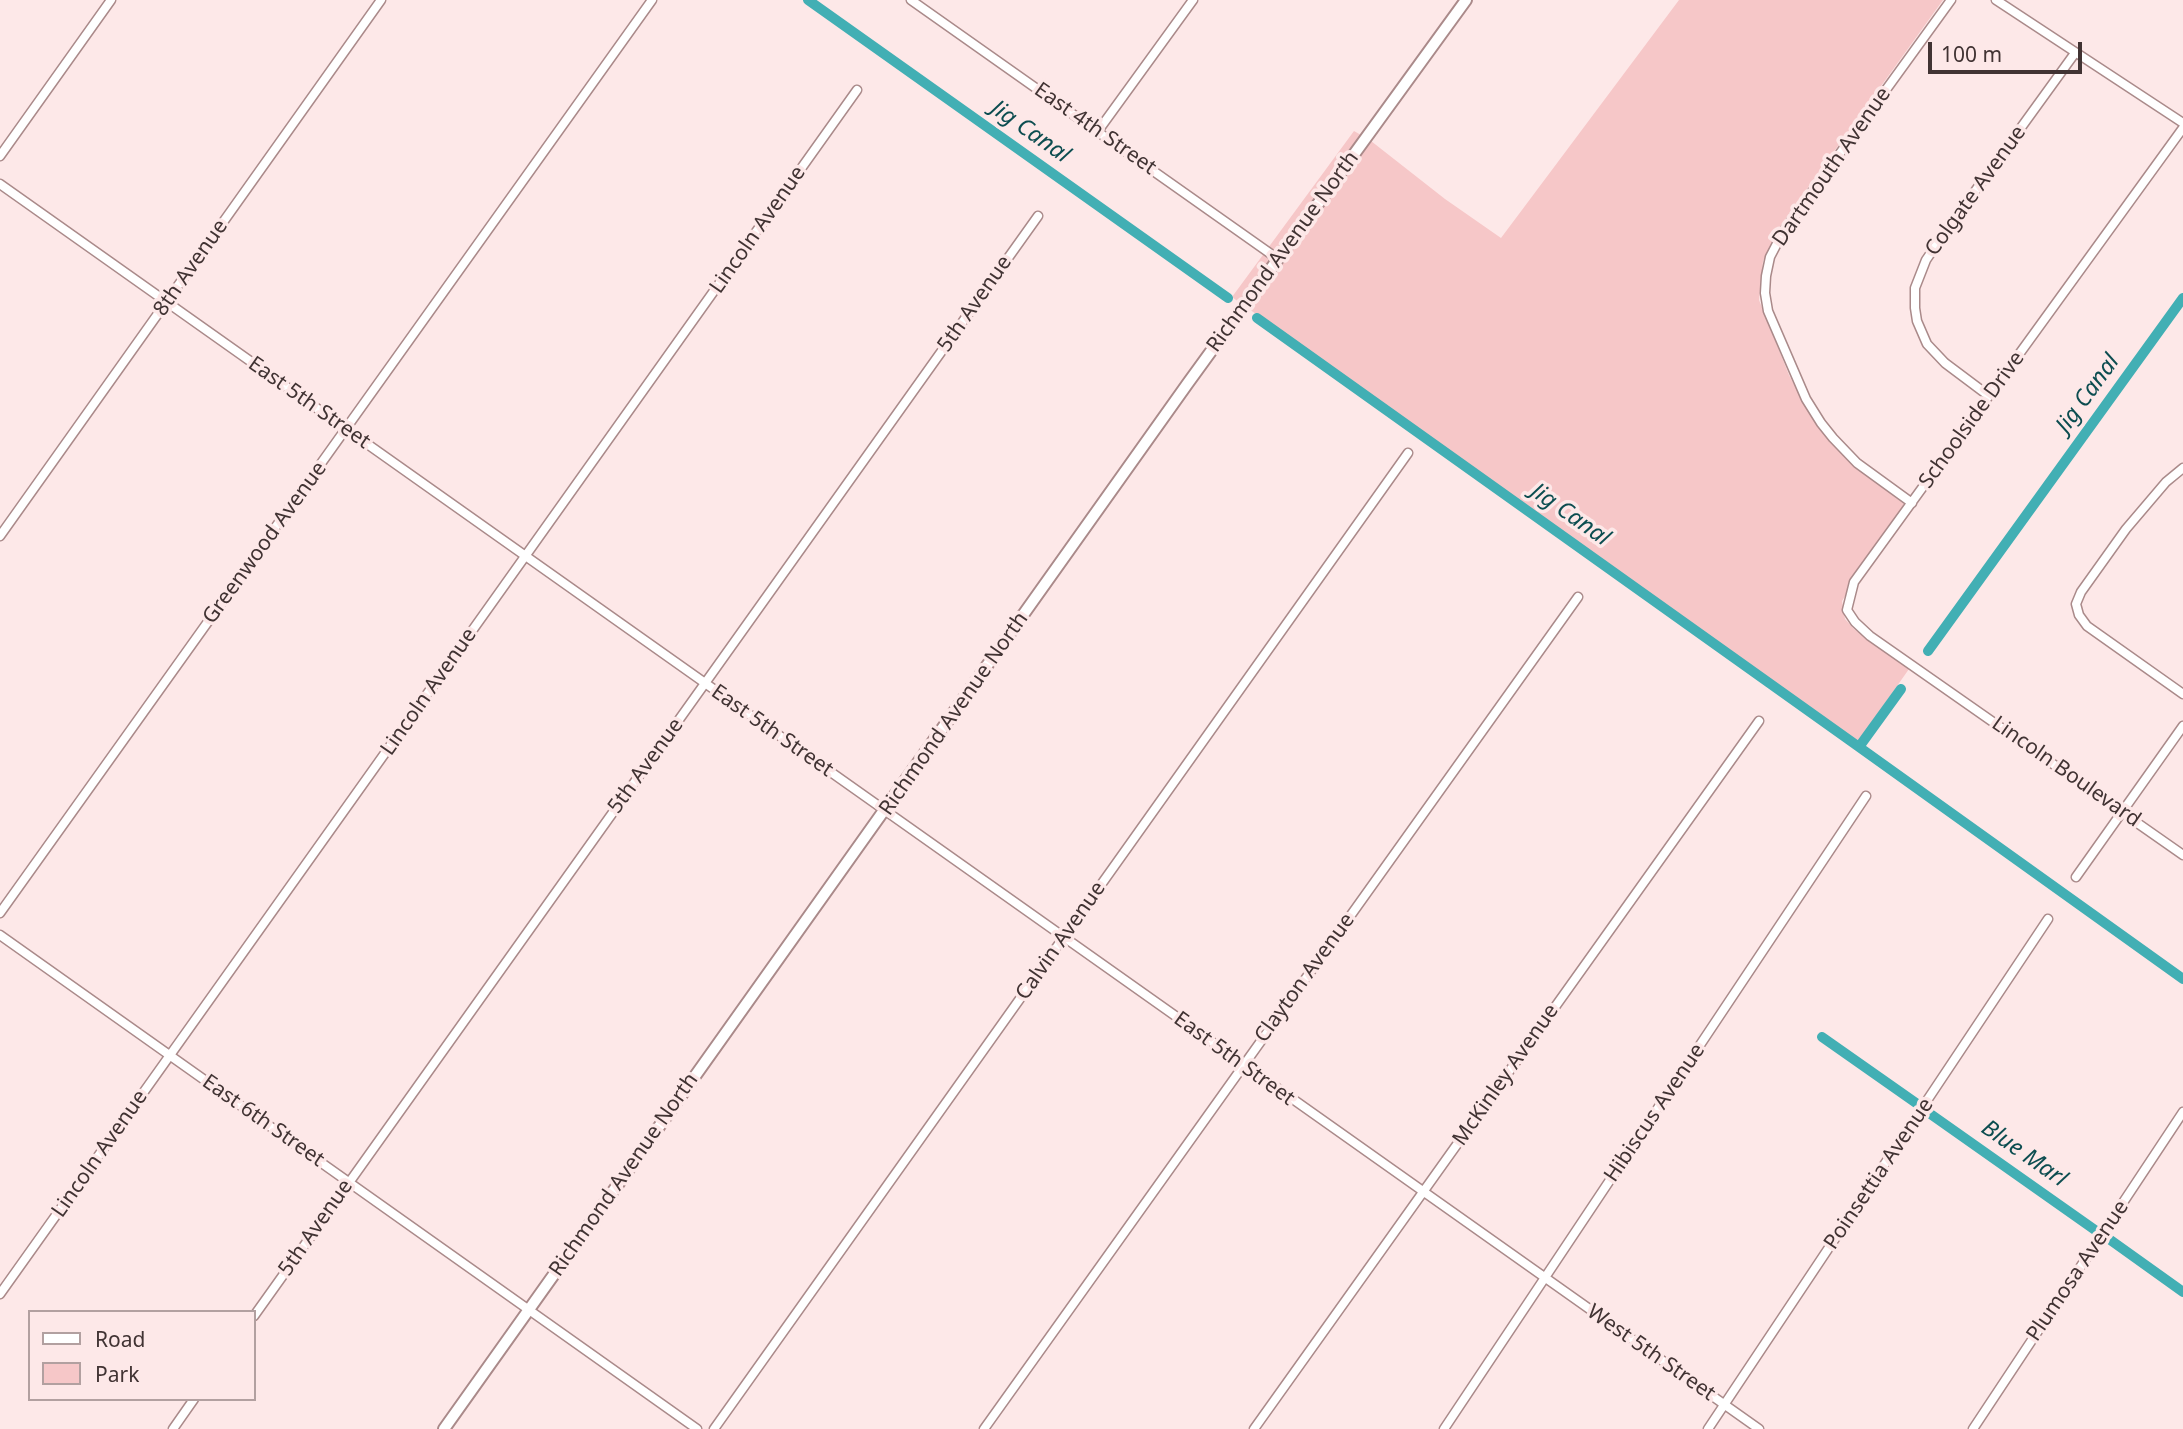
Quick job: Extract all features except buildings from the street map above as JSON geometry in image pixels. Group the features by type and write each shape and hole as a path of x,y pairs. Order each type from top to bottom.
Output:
{"street":[{"path":"0,156 111,0"},
{"name":"8th Avenue","path":"0,536 381,0"},
{"name":"Greenwood Avenue","path":"0,913 652,0"},
{"path":"1098,131 1194,0"},
{"name":"Richmond Avenue North","path":"444,1429 1278,259 1466,0"},
{"name":"Dartmouth Avenue","path":"1912,503 1857,463 1833,438 1807,399 1768,311 1766,276 1777,242 1951,0"},
{"path":"1996,0 2183,126"},
{"name":"East 4th Street","path":"917,2 1278,259"},
{"name":"Colgate Avenue","path":"1989,396 1945,363 1927,344 1917,321 1917,281 1926,260 1939,241 2075,53"},
{"name":"Lincoln Avenue","path":"0,1294 857,90"},
{"name":"Schoolside Drive","path":"1948,690 1870,636 1855,622 1847,610 1854,582 2183,126"},
{"name":"East 5th Street","path":"0,184 1544,1278"},
{"name":"5th Avenue","path":"256,1313 1038,216"},
{"name":"Calvin Avenue","path":"713,1429 1408,453"},
{"path":"2183,468 2166,482 2126,529 2081,592 2076,604 2087,626 2183,694"},
{"name":"Clayton Avenue","path":"984,1429 1578,597"},
{"name":"Lincoln Boulevard","path":"1948,690 2183,855"},
{"name":"McKinley Avenue","path":"1254,1429 1759,721"},
{"path":"2076,877 2183,726"},
{"name":"Hibiscus Avenue","path":"1444,1429 1866,796"},
{"name":"Poinsettia Avenue","path":"1709,1429 2048,919"},
{"name":"East 6th Street","path":"0,934 697,1429"},
{"name":"Plumosa Avenue","path":"1973,1429 2183,1112"},
{"name":"West 5th Street","path":"1544,1278 1759,1429"},
{"path":"173,1429 193,1401"}],"green space":[{"path":"1679,0 1943,0 1781,225 1763,261 1759,300 1789,375 1808,411 1851,463 1904,504 1842,601 1845,619 1854,629 1909,669 1854,747 1249,309 1371,141 1445,199 1501,238"},
{"path":"1354,131 1361,135 1240,303 1232,297"}],"waterway":[{"name":"Jig Canal","path":"808,0 1228,298"},
{"name":"Jig Canal","path":"1928,651 2183,298"},
{"name":"Jig Canal","path":"1257,318 1859,747 1901,689"},
{"name":"Jig Canal","path":"1859,747 2183,979"},
{"name":"Blue Marl","path":"1822,1037 1916,1103"},
{"name":"Blue Marl","path":"1929,1113 2095,1230"},
{"name":"Blue Marl","path":"2109,1239 2183,1292"}]}
